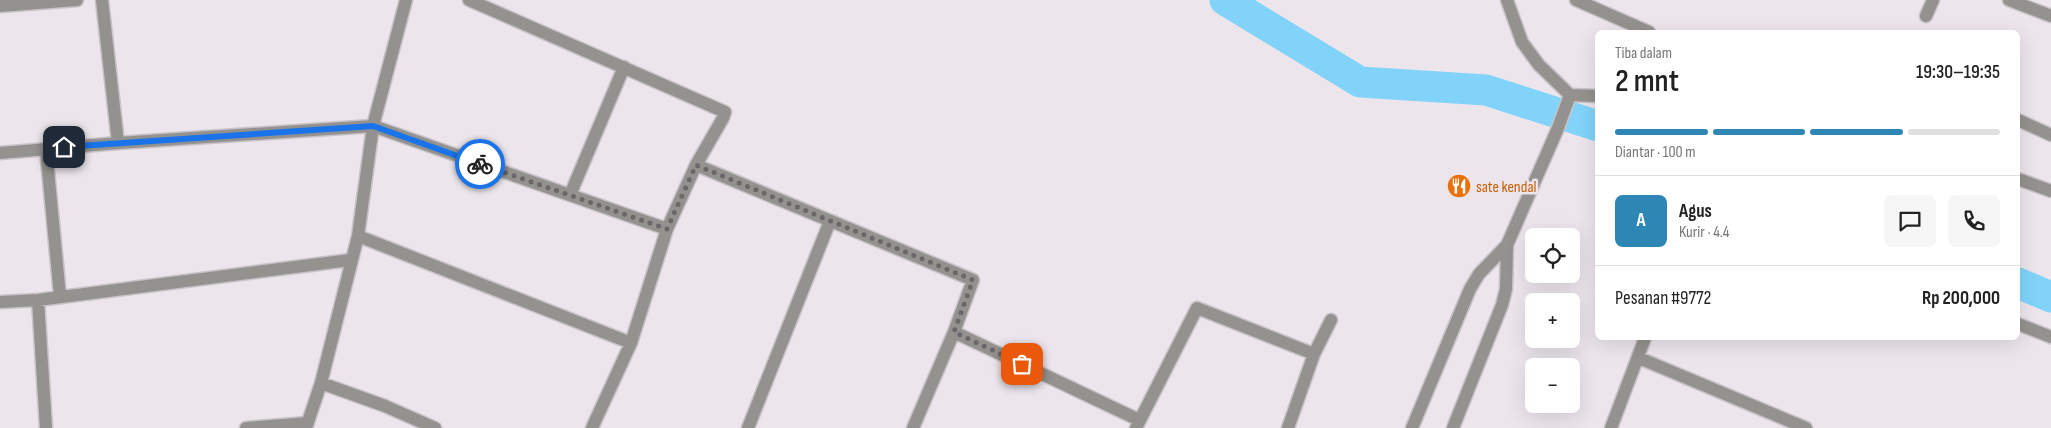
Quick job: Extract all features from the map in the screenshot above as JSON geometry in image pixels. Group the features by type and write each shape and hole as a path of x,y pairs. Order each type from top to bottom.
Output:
{"street":[{"path":"0,6 77,0"},
{"path":"102,0 118,142"},
{"path":"246,428 307,425 321,383 350,260 358,236 373,126 406,0"},
{"path":"469,0 724,111 723,118 696,165 667,229 631,343 592,428"},
{"path":"1507,0 1522,42 1539,65 1570,95 1595,96"},
{"path":"1576,0 1644,30"},
{"path":"1926,16 1933,0"},
{"path":"2009,0 2051,16"},
{"path":"570,195 624,66"},
{"path":"1412,428 1470,289 1479,274 1507,245 1558,128 1570,95"},
{"path":"2020,121 2051,135"},
{"path":"0,153 118,142 373,126 667,229"},
{"path":"46,149 60,296"},
{"path":"696,165 973,280 954,332 913,428"},
{"path":"2020,179 2051,191"},
{"path":"748,428 830,221"},
{"path":"358,236 631,343"},
{"path":"1453,428 1502,305 1506,289 1507,245"},
{"path":"0,302 38,300 350,260"},
{"path":"38,300 46,428"},
{"path":"954,332 1137,424 1197,308 1314,354"},
{"path":"1288,428 1314,354 1331,320"},
{"path":"2020,325 2051,337"},
{"path":"1611,428 1644,340"},
{"path":"1639,358 1806,428"},
{"path":"321,383 386,406 435,428"}],"waterway":[{"path":"1225,0 1360,82 1486,90 1595,125"},
{"path":"2020,284 2051,297"}],"way so far":[{"path":"480,164 667,229 696,165 973,280 954,332 1022,364"}],"place":[{"name":"sate kendal","path":"1459,186"}],"route":[{"path":"64,147 373,126 480,164"}]}
